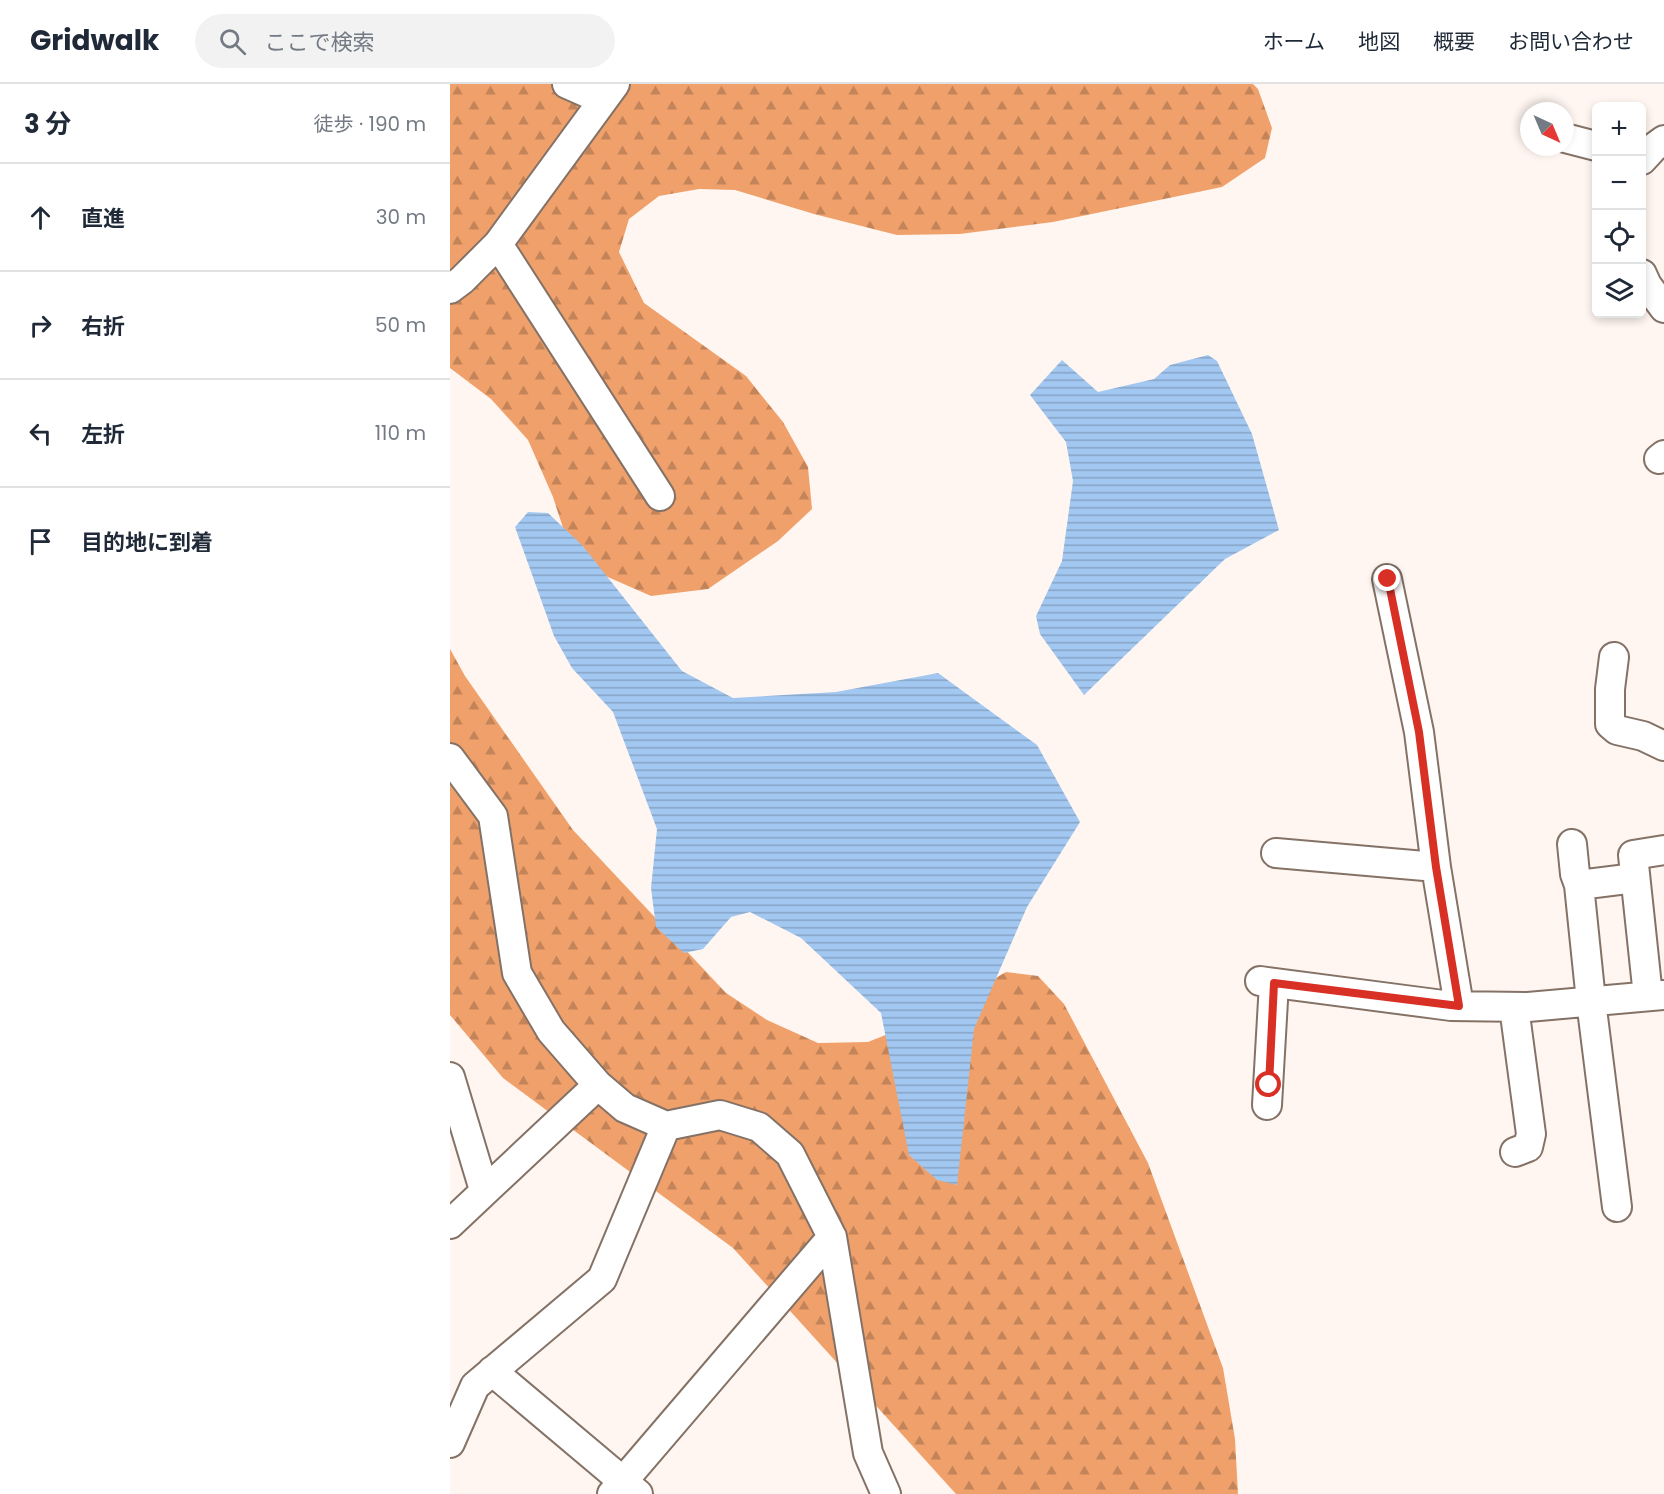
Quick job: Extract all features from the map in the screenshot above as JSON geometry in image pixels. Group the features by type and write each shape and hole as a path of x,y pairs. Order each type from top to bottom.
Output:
{"street":[{"path":"450,289 498,244 609,92 567,84"},
{"path":"1574,140 1592,145"},
{"path":"498,244 660,496"},
{"path":"1646,283 1664,308"},
{"path":"1388,579 1419,732 1436,867 1459,1006"},
{"path":"1614,657 1610,689 1610,724 1617,730 1643,736 1664,746"},
{"path":"450,758 493,816 517,974 551,1031 598,1085 625,1108 666,1126 720,1115 759,1127 790,1154 832,1237 868,1453 886,1494"},
{"path":"1572,844 1575,874 1579,885 1617,1207"},
{"path":"1268,1105 1267,982 1459,1006 1514,1007 1656,995 1635,879 1633,855 1664,850"},
{"path":"1276,853 1436,867"},
{"path":"1579,885 1635,879"},
{"path":"1514,1007 1531,1134 1528,1146 1515,1152"},
{"path":"450,1077 484,1190"},
{"path":"450,1224 598,1085"},
{"path":"450,1443 475,1386 602,1280 666,1126"},
{"path":"492,1371 624,1490 832,1237"}],"green space":[{"path":"450,84 1253,84 1258,89 1272,128 1265,158 1222,187 1053,222 960,234 897,235 814,214 735,190 699,189 659,196 629,219 619,252 644,303 746,376 783,422 808,467 812,509 778,541 708,589 651,596 601,574 566,537 553,497 528,440 491,399 450,368"},
{"path":"450,649 465,676 573,830 726,993 767,1020 818,1043 868,1042 923,1020 1006,972 1038,976 1064,1004 1148,1163 1223,1368 1235,1439 1238,1494 956,1494 733,1248 503,1078 450,1015"}],"water":[{"path":"1208,355 1217,361 1252,434 1279,530 1225,559 1084,695 1040,634 1036,616 1062,561 1073,481 1066,442 1030,395 1062,360 1098,392 1154,379 1170,365"},
{"path":"528,512 548,513 582,545 682,671 733,698 836,692 938,673 1037,745 1080,822 1027,907 974,1029 957,1185 937,1180 909,1155 881,1013 801,938 750,912 731,917 703,949 684,953 656,927 651,888 657,829 613,712 572,668 554,636 515,527"}],"route":[{"path":"1269,1085 1274,983 1459,1006 1436,867 1419,732 1388,579"}]}
